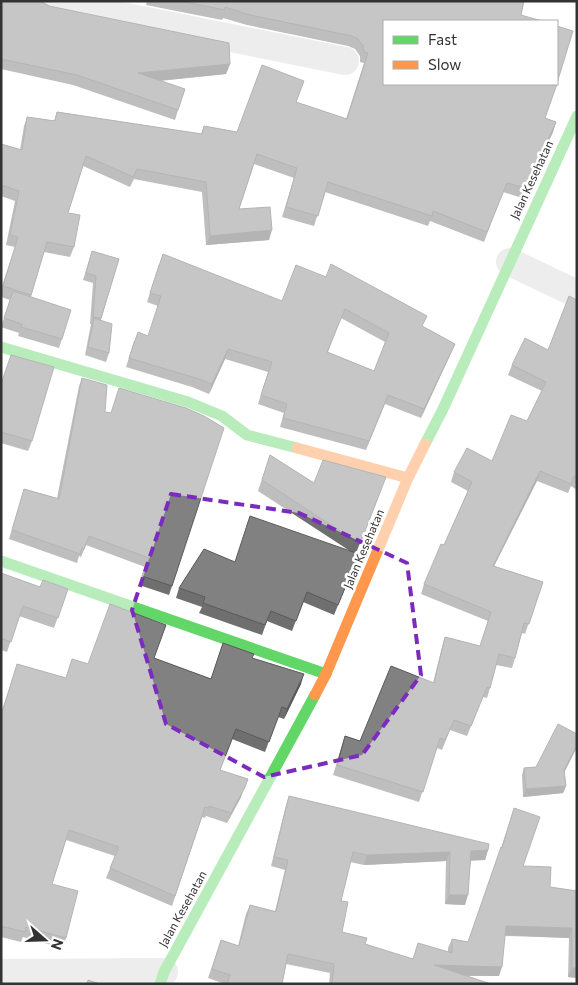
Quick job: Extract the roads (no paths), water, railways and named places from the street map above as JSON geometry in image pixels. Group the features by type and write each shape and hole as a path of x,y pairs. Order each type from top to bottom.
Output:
{"street":[{"path":"48,1 345,61"},
{"name":"Jalan Kesehatan","path":"162,978 326,674 408,478 443,409 577,116"},
{"path":"510,262 577,294"},
{"path":"1,347 188,402 222,416 247,435 408,478"},
{"path":"1,561 326,674"},
{"path":"1,973 162,978"}]}
